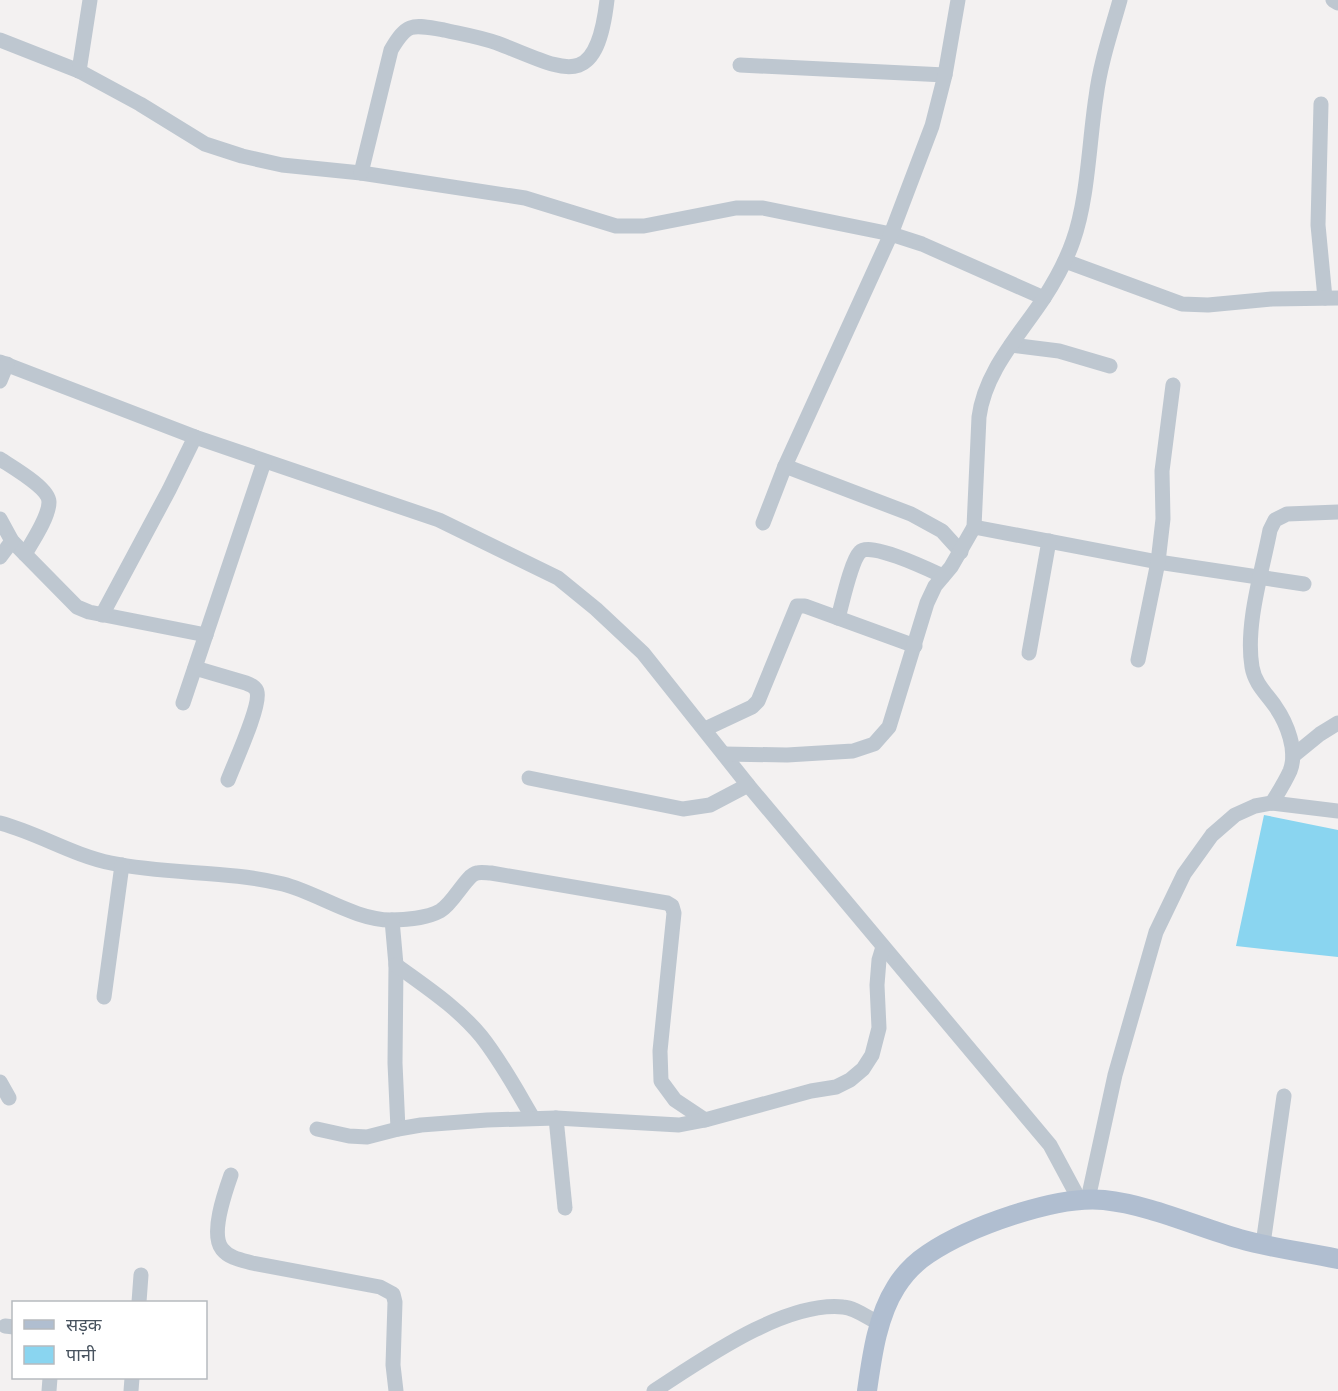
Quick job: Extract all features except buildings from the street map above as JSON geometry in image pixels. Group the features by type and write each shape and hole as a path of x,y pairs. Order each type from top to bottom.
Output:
{"main road":[{"path":"867,1391 881,1323 897,1286 915,1264 929,1253 971,1231 998,1221 1083,1199 1105,1200 1138,1207 1243,1240 1338,1259"}],"street":[{"path":"79,71 90,0"},
{"path":"361,173 391,50 402,32 409,27 471,35 560,68 572,67 583,63 600,42 607,0"},
{"path":"763,523 785,466 891,234 932,126 945,75 958,0"},
{"path":"724,754 787,755 853,751 874,744 889,727 927,603 935,586 961,552 974,526 981,401 988,383 1011,345 1044,298 1074,240 1082,205 1096,94 1106,44 1120,0"},
{"path":"1333,0 1338,3"},
{"path":"0,40 79,71 140,104 205,144 242,156 282,165 361,173 525,198 616,226 644,226 736,208 763,208 891,234 922,244 1044,298"},
{"path":"740,64 945,75"},
{"path":"1065,261 1182,304 1208,305 1272,299 1331,298 1318,225 1321,104"},
{"path":"1011,345 1059,351 1110,366"},
{"path":"0,381 3,363 264,462 439,520 558,578 596,609 643,653 748,784 1050,1145 1083,1199"},
{"path":"1138,660 1158,562 1163,519 1162,471 1173,385"},
{"path":"102,615 195,437"},
{"path":"0,459 39,486 48,495 50,502 25,555"},
{"path":"183,703 264,462"},
{"path":"785,466 924,520 942,531 961,552"},
{"path":"1272,803 1290,769 1293,756 1289,731 1276,707 1258,685 1252,669 1251,648 1255,606 1270,530 1275,520 1287,514 1338,512"},
{"path":"0,519 12,541 77,607 102,615 206,635"},
{"path":"974,526 1158,562 1304,585"},
{"path":"0,557 12,541"},
{"path":"1029,653 1049,541"},
{"path":"838,618 855,561 861,550 881,551 944,576"},
{"path":"705,729 752,707 758,701 796,606 805,606 915,646"},
{"path":"195,668 254,686 257,692 246,735 228,780"},
{"path":"1293,756 1338,723"},
{"path":"529,778 683,809 710,806 748,784"},
{"path":"1083,1199 1115,1075 1156,932 1184,874 1212,835 1235,815 1256,806 1272,803 1338,811"},
{"path":"0,823 93,859 122,865 230,875 280,884 305,890 372,919 392,920 426,916 440,911 454,900 470,876 476,873 491,873 667,903 672,906 674,913 660,1051 661,1081 675,1100 705,1120"},
{"path":"104,997 122,865"},
{"path":"392,920 396,965 394,1053 398,1129"},
{"path":"317,1129 349,1136 367,1137 398,1129 487,1119 533,1118 679,1125 836,1087 850,1080 863,1069 872,1055 879,1028 877,985 879,960 883,947"},
{"path":"396,965 445,1001 481,1036 533,1118"},
{"path":"0,1082 9,1098"},
{"path":"1263,1244 1284,1096"},
{"path":"556,1118 565,1208"},
{"path":"231,1175 218,1227 217,1240 223,1251 234,1258 252,1263 380,1287 393,1294 395,1302 393,1365 396,1391"},
{"path":"139,1301 141,1275"},
{"path":"654,1391 751,1332 788,1316 829,1307 843,1307 881,1323"}],"water":[{"path":"1264,815 1338,830 1338,957 1236,946"}]}
